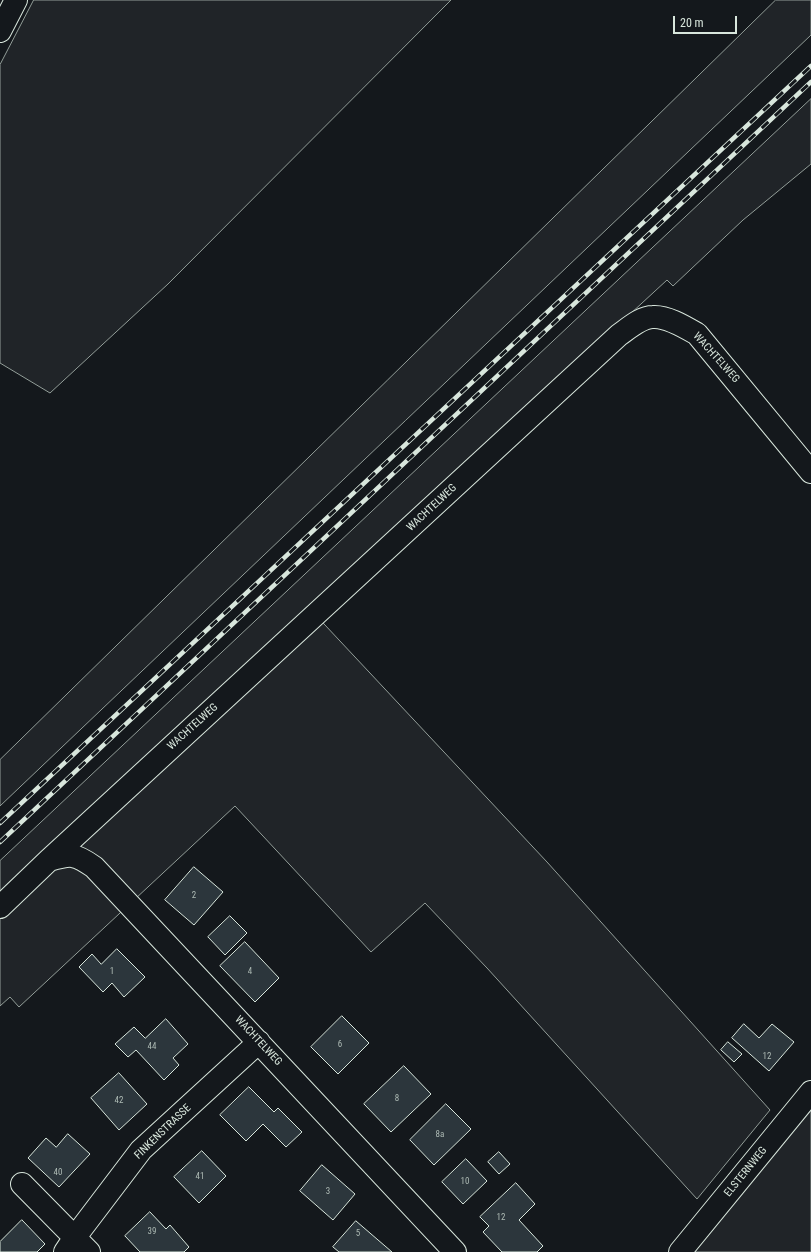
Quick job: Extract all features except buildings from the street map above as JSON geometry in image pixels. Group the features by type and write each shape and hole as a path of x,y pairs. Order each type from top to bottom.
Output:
{"street":[{"path":"0,31 16,0"},
{"name":"WACHTELWEG","path":"0,907 49,860 620,335 636,322 653,317 674,321 697,334 811,472"},
{"name":"WACHTELWEG","path":"49,860 67,855 80,857 94,867 455,1252"},
{"name":"FINKENSTRASSE","path":"77,1247 141,1150 259,1042"},
{"name":"ELSTERNWEG","path":"680,1252 811,1092"},
{"path":"22,1184 77,1247"}],"shaded area":[{"path":"34,0 451,0 168,284 50,393 0,363 0,65"},
{"path":"776,0 811,0 811,35 0,806 0,760"},
{"path":"811,99 811,164 743,220 673,286 667,280 310,609 547,862 770,1110 697,1199 487,968 425,903 371,952 235,806 19,1007 10,997 0,1006 0,861"},
{"path":"811,1103 811,1252 685,1252"}],"railway":[{"path":"0,823 811,66"},
{"path":"0,842 811,82"}]}
